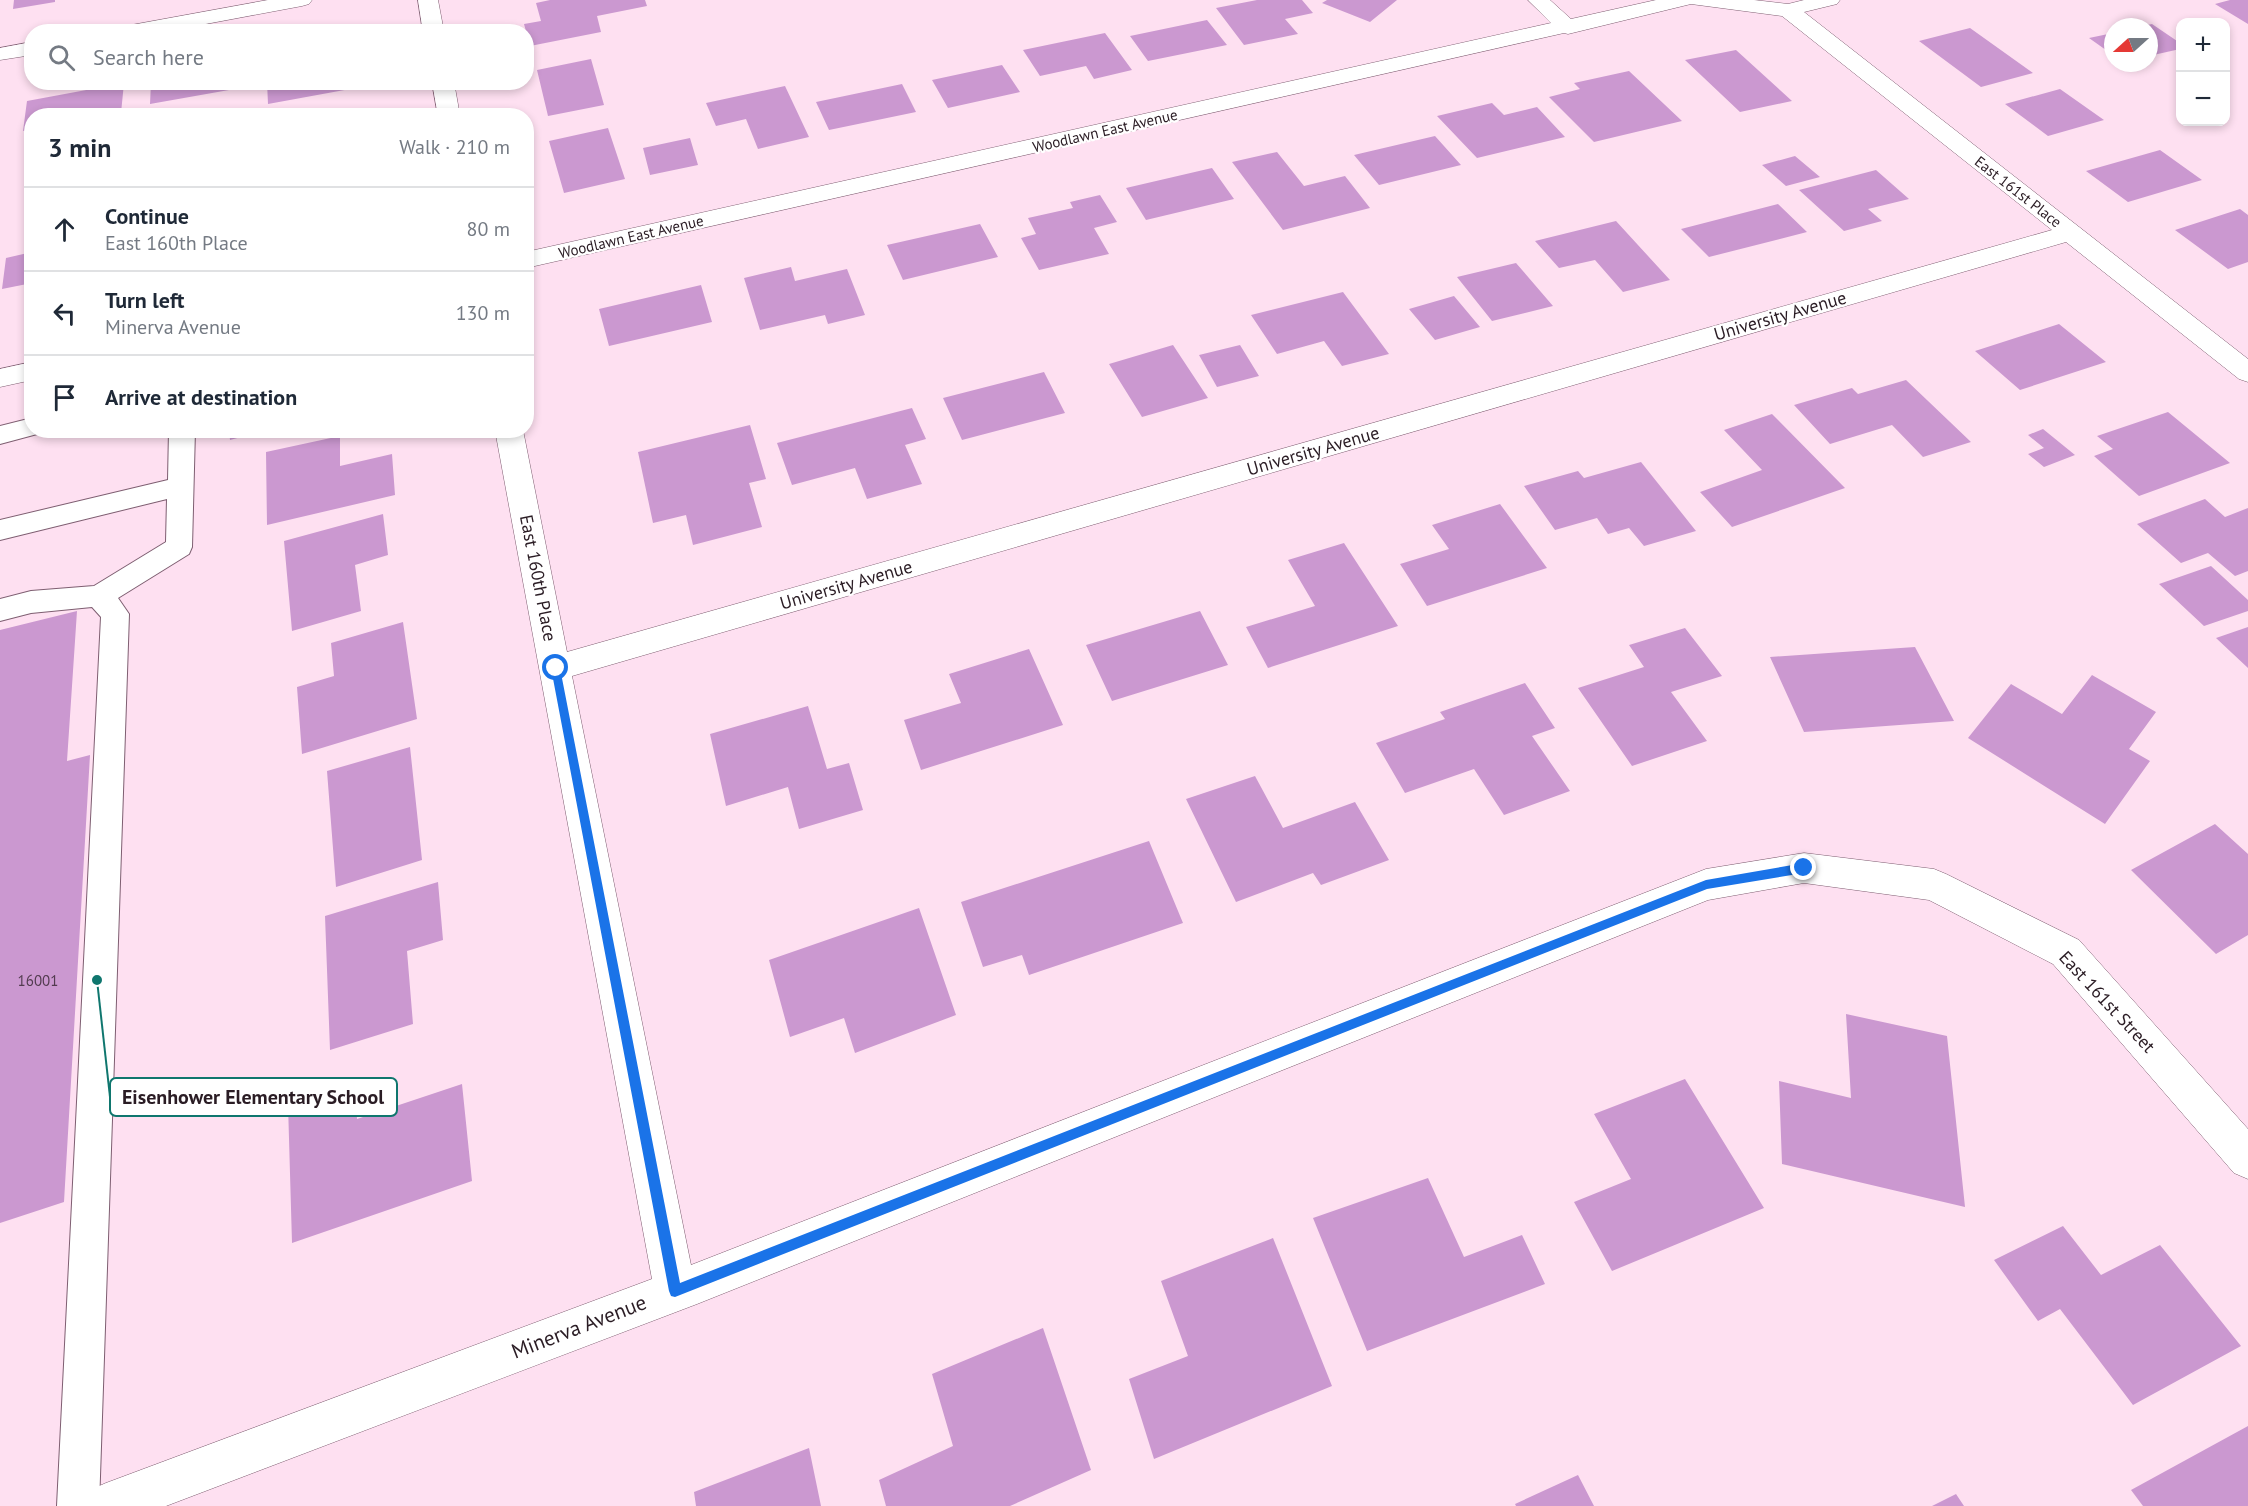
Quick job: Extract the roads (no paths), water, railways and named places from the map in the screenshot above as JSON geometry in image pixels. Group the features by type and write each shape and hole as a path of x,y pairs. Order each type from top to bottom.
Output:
{"street":[{"path":"170,24 302,0"},
{"path":"428,0 432,24"},
{"path":"1538,0 1568,28"},
{"name":"Woodlawn East Avenue","path":"534,258 1568,28 1684,0"},
{"path":"1698,0 1788,10 1830,0"},
{"name":"East 161st Place","path":"1788,10 2248,373"},
{"path":"0,54 24,50"},
{"path":"444,90 448,108"},
{"name":"University Avenue","path":"556,668 2070,233"},
{"path":"0,378 24,373"},
{"name":"East 160th Place","path":"511,438 675,1291"},
{"name":"Minerva Avenue","path":"106,1506 675,1291 1706,885 1804,868 1934,885"},
{"name":"East 161st Street","path":"1934,885 2066,952 2248,1159"}],"lane":[{"path":"0,435 24,429"},
{"path":"0,610 31,602 107,605 179,547 182,438"},
{"path":"0,530 180,486"},
{"path":"78,1506 107,605"}],"place":[{"name":"Eisenhower Elementary School","path":"97,980"}]}
